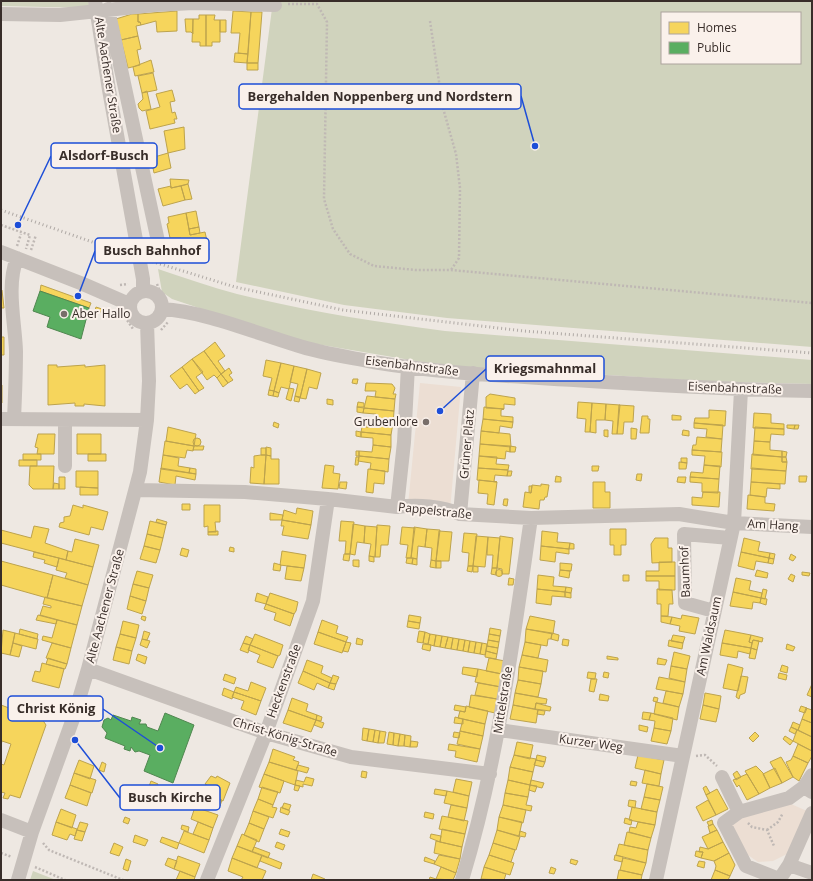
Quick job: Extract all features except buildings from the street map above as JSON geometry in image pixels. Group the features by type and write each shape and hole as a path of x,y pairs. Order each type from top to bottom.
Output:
{"street":[{"path":"1,14 60,15 100,7 194,3 276,4"},
{"name":"Alte Aachener Straße","path":"100,7 159,246"},
{"name":"Alte Aachener Straße","path":"100,7 109,90 143,279 143,290"},
{"path":"1,252 19,253 83,284 130,304"},
{"path":"19,253 14,266 12,293 15,328 8,419 147,420"},
{"path":"143,290 157,294 162,303 162,309 157,318 147,323 138,321 134,318 130,309 130,304 134,295 143,290"},
{"name":"Eisenbahnstraße","path":"162,309 175,309 298,346 374,362 473,373 742,390 812,391"},
{"name":"Alte Aachener Straße","path":"18,880 32,832 74,716 136,490 147,420 149,382 147,323"},
{"path":"397,507 404,442 408,366"},
{"name":"Grüner Platz","path":"460,514 473,373"},
{"name":"Am Waldsaum","path":"656,880 734,523 742,390"},
{"path":"65,466 66,420"},
{"name":"Pappelstraße","path":"136,490 245,492 397,507 408,505 450,510 460,514 531,518 679,514 734,523"},
{"name":"Heckenstraße","path":"207,880 266,733 313,601 328,499"},
{"name":"Mittelstraße","path":"462,880 490,774 499,730 531,518"},
{"name":"Am Hang","path":"734,523 812,527"},
{"name":"Baumhof","path":"714,611 685,603 684,534 730,538"},
{"name":"Christ-König-Straße","path":"88,669 266,733 351,756 490,774"},
{"path":"43,707 74,716"},
{"name":"Kurzer Weg","path":"499,730 683,756"},
{"path":"812,775 808,790 789,798 739,812 724,823 746,866 779,879 789,865 812,813"},
{"path":"722,777 739,812"},
{"path":"1,820 32,832"},
{"path":"789,865 811,870"}],"path":[{"path":"276,4 317,4 327,22 324,199 333,228 350,254 374,266 416,270 452,270 812,303"},
{"path":"430,21 443,108 456,154 460,188 459,258 452,270"},
{"path":"1,225 30,235 19,253"},
{"path":"19,253 21,234"},
{"path":"30,253 36,235"},
{"path":"683,756 705,755 716,763 722,777"},
{"path":"739,812 752,827 767,830 774,846"},
{"path":"32,832 49,850 123,880"},
{"path":"23,862 65,880"}],"green space":[{"path":"1,1 88,1 90,8 1,6"},
{"path":"273,1 812,1 812,347 447,318 344,305 236,282"},
{"path":"158,269 237,294 289,306 419,328 812,360 812,384 699,381 475,368 416,361 316,344 277,334 172,299 162,292"},
{"path":"33,871 56,880 30,880"}],"shaded area":[{"path":"420,383 461,387 450,510 408,505"},
{"path":"791,804 807,811 787,854 773,861 758,862 745,853 731,826 742,816"}],"railway":[{"path":"1,210 118,251 235,287 343,310 524,331 812,353"}],"place":[{"name":"Bergehalden Noppenberg und Nordstern","path":"535,146"},
{"name":"Alsdorf-Busch","path":"18,225"},
{"name":"Busch Bahnhof","path":"78,296"},
{"name":"Aber Hallo","path":"64,314"},
{"name":"Kriegsmahnmal","path":"440,411"},
{"name":"Grubenlore","path":"426,422"},
{"name":"Busch Kirche","path":"75,740"},
{"name":"Christ König","path":"160,748"}]}
